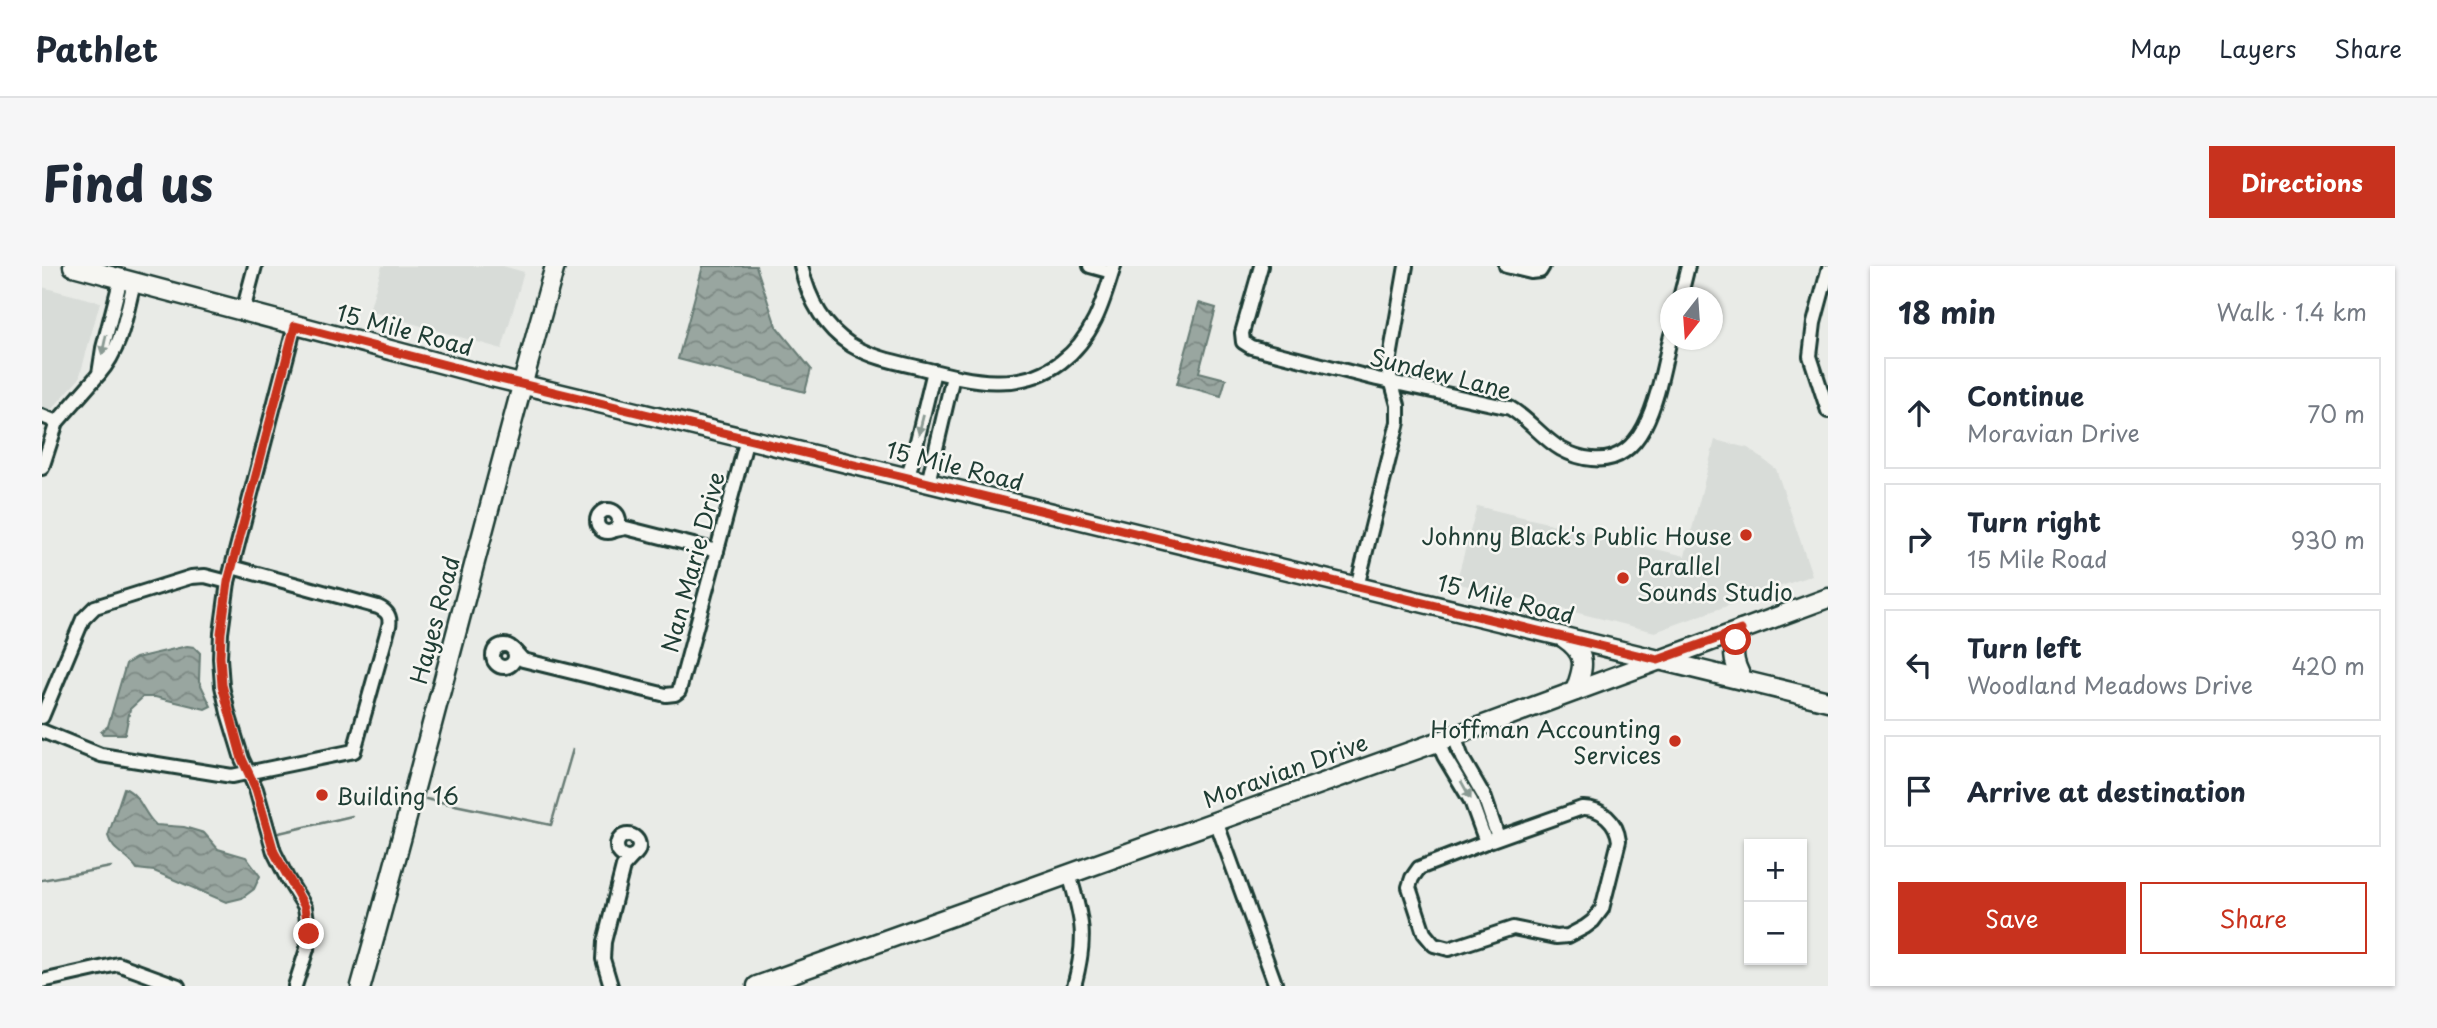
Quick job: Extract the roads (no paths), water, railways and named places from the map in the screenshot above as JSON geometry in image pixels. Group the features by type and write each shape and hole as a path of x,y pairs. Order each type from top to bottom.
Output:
{"main road":[{"name":"15 Mile Road","path":"75,266 522,384 1828,701"},
{"name":"Hayes Road","path":"361,986 555,266"},
{"name":"Moravian Drive","path":"757,986 1446,739 1828,598"},
{"path":"1741,630 1732,656 1743,680"},
{"path":"1561,636 1574,645 1581,658 1581,672 1575,691"}],"street":[{"path":"243,311 256,266"},
{"path":"801,266 805,286 815,305 835,331 851,345 883,358 953,376 993,382 1037,375 1061,361 1079,344 1094,324 1113,269 1090,266"},
{"name":"Sundew Lane","path":"1261,266 1242,333 1243,342 1251,347 1510,408 1561,449 1582,458 1602,460 1618,454 1641,435 1667,350"},
{"path":"1357,587 1396,439 1398,405 1388,369 1406,266"},
{"path":"1506,266 1531,272 1540,271 1544,266"},
{"path":"1683,287 1688,266"},
{"path":"1828,271 1814,323 1810,356 1828,411"},
{"path":"42,468 57,422 111,361 117,348 127,280"},
{"path":"295,326 228,582 221,633 222,685 242,759 250,774 274,852 305,907 308,921 307,949 295,986"},
{"path":"908,478 934,371"},
{"path":"928,483 953,376"},
{"path":"42,416 57,422"},
{"name":"Nan Marie Drive","path":"516,658 666,695 675,694 681,686 747,439"},
{"path":"620,526 717,551"},
{"path":"42,731 101,755 232,776 354,751 390,620 386,612 378,607 232,567"},
{"path":"42,717 83,619 89,611 191,577 205,576 228,582"},
{"path":"1446,739 1462,758 1484,796 1492,839"},
{"path":"1587,807 1597,810 1613,824 1619,841 1600,914 1585,927 1568,936 1544,935 1513,928 1452,949 1434,945 1424,933 1410,892 1412,878 1424,865 1492,839 1577,809 1587,807"},
{"path":"1216,821 1276,986"},
{"path":"611,986 603,959 604,942 623,867 638,852 639,844 636,838 629,835 619,839 617,846 623,867"},
{"path":"619,853 625,857 633,856"},
{"path":"1069,874 1083,940 1074,986"},
{"path":"42,981 118,964 178,986"}],"water":[{"path":"703,266 756,266 776,326 811,369 805,392 678,359"},
{"path":"1199,303 1216,308 1199,372 1226,379 1221,396 1177,384"},
{"path":"187,646 194,647 200,653 199,681 211,706 205,709 155,697 143,697 130,709 125,734 103,734 101,732 108,726 126,664 136,658"},
{"path":"124,788 134,795 156,825 184,827 204,833 218,849 246,857 260,876 254,889 242,898 226,902 154,871 137,869 113,846 108,836"}],"waterway":[{"path":"426,799 551,825 573,749"},
{"path":"279,833 352,816"},
{"path":"42,880 111,867"}],"place":[{"name":"Johnny Black's Public House","path":"1746,535"},
{"name":"Parallel Sounds Studio","path":"1623,578"},
{"name":"Hoffman Accounting Services","path":"1675,741"},
{"name":"Building 16","path":"322,795"}]}
